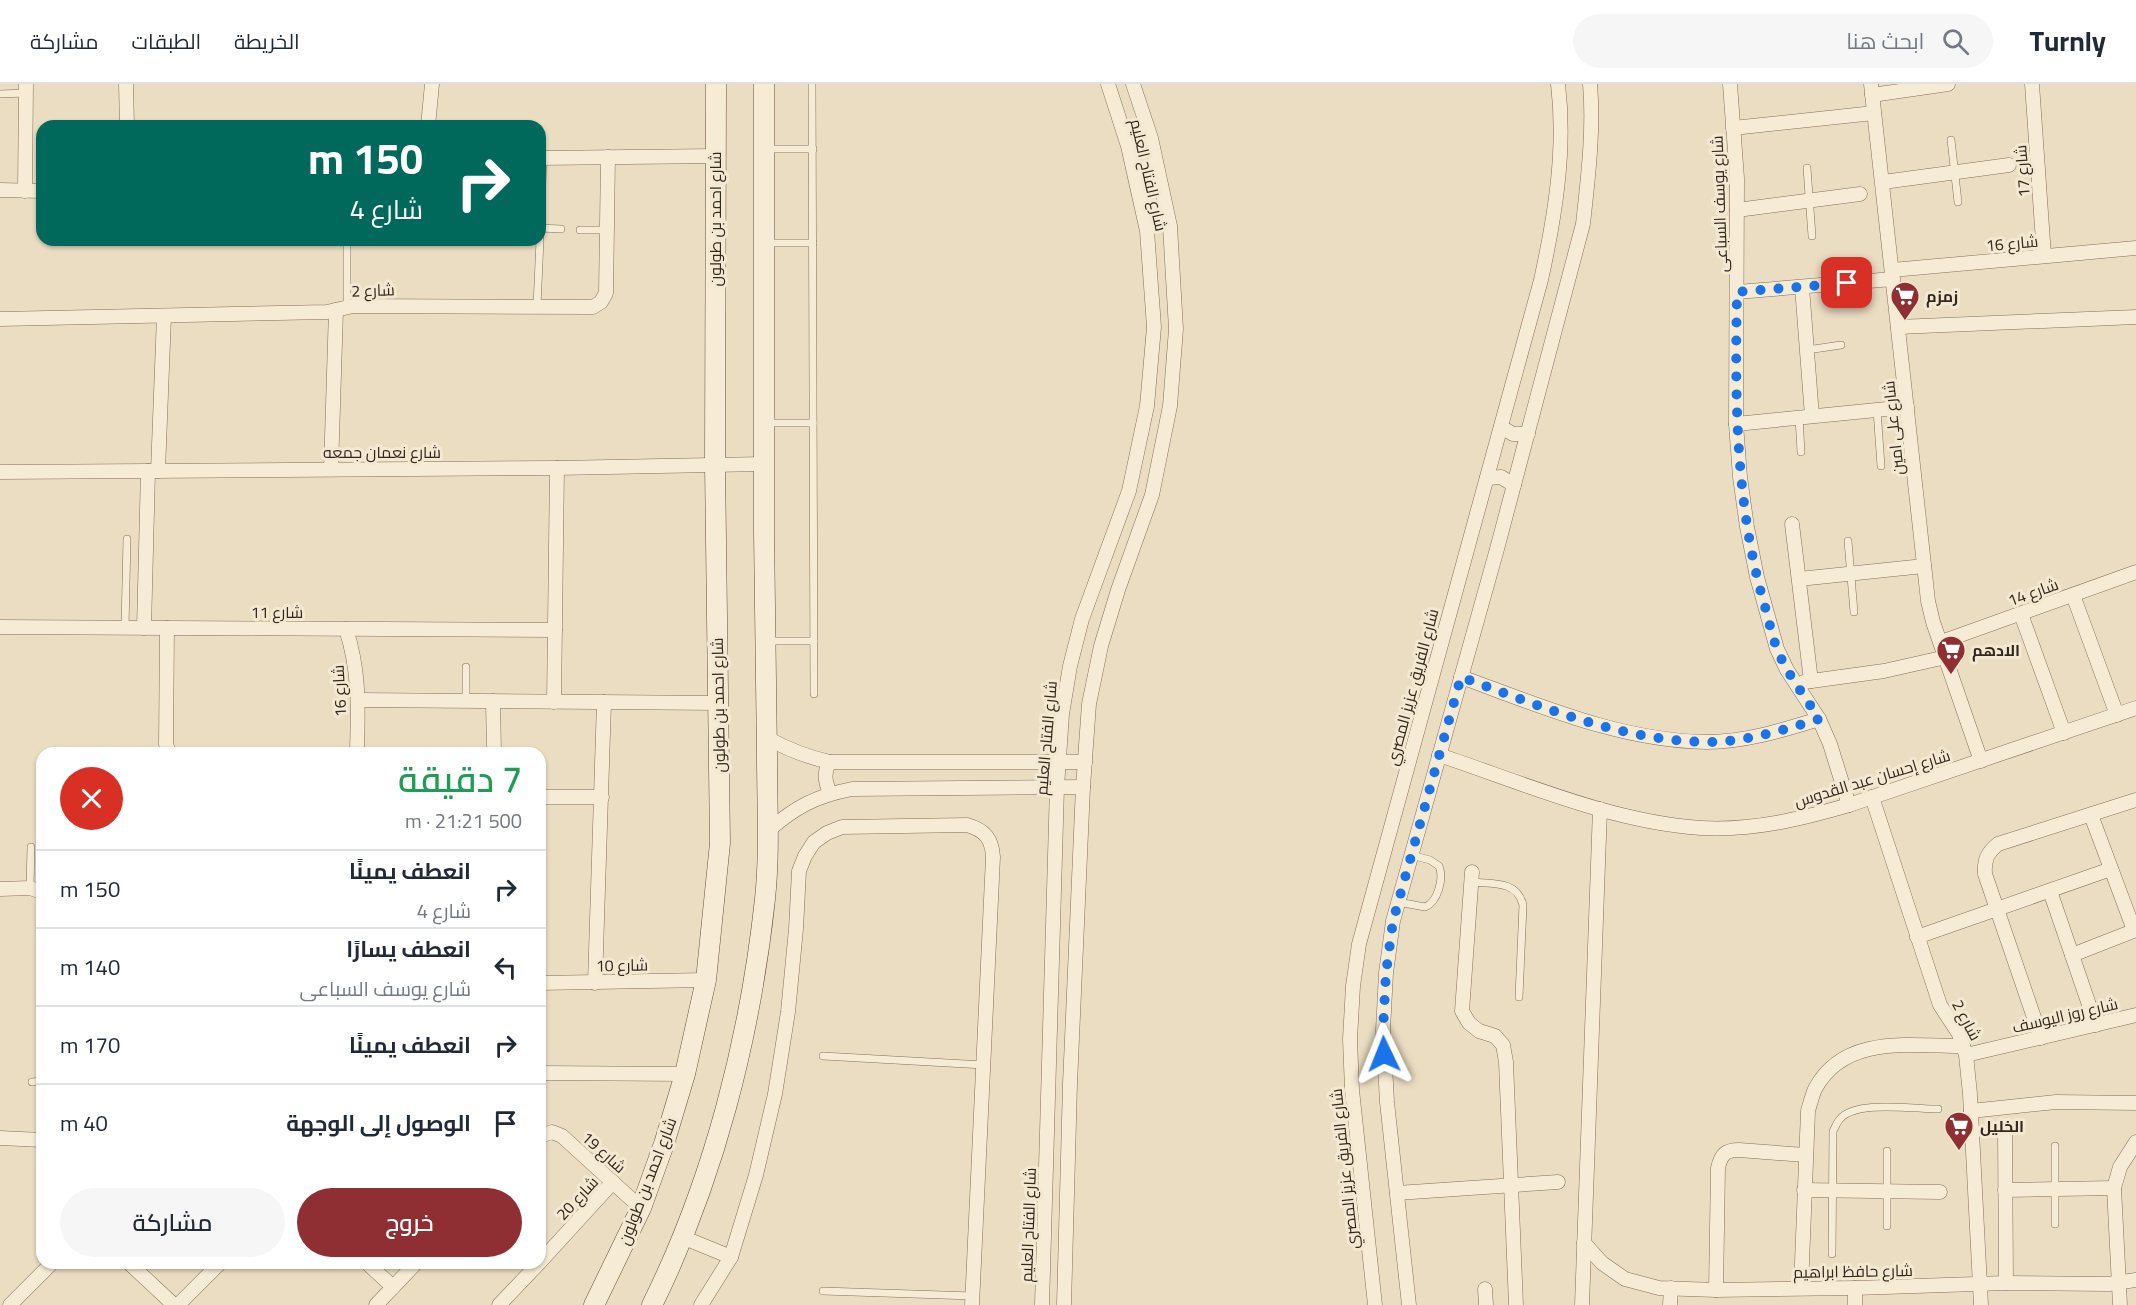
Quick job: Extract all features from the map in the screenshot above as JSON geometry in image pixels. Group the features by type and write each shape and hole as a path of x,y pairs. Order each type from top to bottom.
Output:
{"street":[{"path":"126,84 127,120"},
{"path":"429,120 432,84"},
{"name":"شارع احمد بن طولون","path":"594,1305 641,1208 664,1144 685,1074 706,980 720,843 716,465 716,84"},
{"path":"652,1305 669,1272 702,1185 728,1101 748,1010 765,898 768,831 764,464 764,84"},
{"name":"شارع الفتاح العليم","path":"1042,1305 1057,787 1062,714 1070,666 1082,619 1129,491 1147,406 1154,327 1147,231 1128,146 1108,84"},
{"name":"شارع الفتاح العليم","path":"1064,1305 1070,1095 1084,762 1089,704 1101,646 1152,495 1170,406 1176,329 1170,226 1151,138 1133,84"},
{"name":"شارع الفريق عزيز المصري","path":"1375,1305 1352,1090 1350,1039 1353,986 1359,944 1541,280 1554,221 1560,163 1558,84"},
{"path":"1409,1305 1387,1102 1383,1030 1386,973 1393,921 1528,434 1583,224 1592,102 1590,84"},
{"name":"شارع يوسف السباعى","path":"1730,84 1737,210 1736,424 1745,517 1757,577 1777,648 1787,670 1819,719 1830,744 1848,805"},
{"path":"1871,90 1948,84"},
{"name":"شارع 17","path":"2032,84 2044,256"},
{"path":"25,191 26,89"},
{"name":"شارع على امين","path":"1871,90 1928,600 1981,761"},
{"path":"1733,128 1874,113"},
{"path":"546,158 716,156"},
{"name":"شارع 2","path":"0,319 342,309 593,306 602,302 606,293 608,158"},
{"path":"1883,182 2009,165"},
{"path":"0,190 36,191"},
{"path":"1737,210 1860,195"},
{"name":"شارع 16","path":"1737,292 1802,287 2044,256 2136,248"},
{"path":"1802,287 1807,350 1805,417"},
{"path":"331,469 342,309"},
{"path":"144,627 164,316"},
{"path":"1898,327 2136,316"},
{"path":"1154,327 1176,329"},
{"path":"1736,424 1907,407"},
{"path":"1501,427 1513,434 1528,434"},
{"name":"شارع نعمان جمعه","path":"0,472 557,468 764,464"},
{"path":"554,702 557,468"},
{"path":"1487,478 1502,477 1514,485"},
{"path":"1792,524 1811,681"},
{"path":"1799,579 1924,566"},
{"name":"شارع 14","path":"1941,642 2136,572"},
{"path":"2073,595 2117,715"},
{"path":"2021,614 2064,733"},
{"name":"شارع 11","path":"0,627 555,630"},
{"path":"167,628 167,747"},
{"name":"شارع 16","path":"345,629 355,663 358,700 357,747"},
{"path":"1797,683 1884,671 1946,657"},
{"path":"1461,677 1599,726 1654,739 1709,742 1765,735 1819,719"},
{"path":"358,700 718,703"},
{"path":"493,701 494,747"},
{"path":"595,982 604,702"},
{"name":"شارع إحسان عبد القدوس","path":"1439,755 1600,809 1653,822 1702,828 1752,827 1801,819 1848,805 2136,708"},
{"path":"767,738 797,753 830,762 1084,762"},
{"path":"830,762 826,768 825,777 830,793"},
{"path":"989,762 1003,777 999,787"},
{"path":"768,831 793,810 807,802 830,793 852,789 1083,787"},
{"path":"546,797 602,797"},
{"name":"شارع 2","path":"1872,797 1940,1005 1959,1034 1965,1050 1971,1111 1981,1305"},
{"path":"2041,1038 1997,909 1984,862 1989,852 1998,844 2136,800"},
{"path":"1582,1305 1600,809"},
{"path":"2072,955 2135,930 2091,815"},
{"path":"701,1305 731,1257 756,1174 775,1094 788,1012 799,871 805,856 814,842 827,832 842,827 967,825 979,828 988,835 993,846 972,1301"},
{"path":"1917,938 2111,869"},
{"path":"1471,877 1462,1011 1469,1023 1479,1031 1495,1036 1503,1045 1506,1062 1516,1305"},
{"path":"0,889 36,890"},
{"path":"2050,891 2096,1025"},
{"name":"شارع 10","path":"546,983 706,980"},
{"name":"شارع روز اليوسف","path":"1801,1288 1808,1112 1815,1089 1829,1070 1848,1056 1870,1047 1965,1050 2041,1038 2136,1015"},
{"path":"546,1073 685,1074"},
{"path":"1971,1111 2056,1102 2136,1102"},
{"path":"2005,1129 2006,1283"},
{"name":"شارع 19","path":"546,1134 552,1132 562,1136 641,1208"},
{"path":"0,1138 36,1140"},
{"path":"2120,1305 2114,1188 2120,1167 2136,1142"},
{"path":"1724,1305 1720,1290 1718,1167 1720,1157 1728,1150 1805,1155"},
{"name":"شارع 20","path":"546,1254 613,1182"},
{"path":"1397,1193 1558,1182"},
{"path":"2005,1190 2114,1188"},
{"path":"1804,1190 1940,1192"},
{"path":"682,1237 731,1257"},
{"name":"شارع حافظ ابراهيم","path":"1584,1243 1602,1263 1624,1279 1659,1288 1720,1290 1856,1288 2006,1283 2118,1283 2136,1280"},
{"path":"10,1305 46,1269"},
{"path":"136,1269 176,1305 214,1269"},
{"path":"374,1269 393,1287"},
{"path":"376,1305 410,1269"},
{"name":"شارع 20","path":"499,1305 532,1269"},
{"path":"1670,1305 1671,1288"},
{"path":"1855,1305 1856,1288"},
{"path":"1485,1289 1486,1305"}],"lane":[{"path":"812,84 814,694"},
{"path":"0,94 26,89"},
{"path":"1951,140 1958,202"},
{"path":"764,149 813,149"},
{"path":"1807,168 1812,236"},
{"path":"546,228 561,229"},
{"path":"580,230 607,230"},
{"path":"765,243 813,243"},
{"path":"342,309 347,246"},
{"path":"537,306 540,246"},
{"path":"1807,350 1841,345"},
{"path":"1877,410 1881,466"},
{"path":"1801,452 1805,417"},
{"path":"764,423 813,423"},
{"path":"125,627 127,539"},
{"path":"1848,541 1854,612"},
{"path":"765,641 814,641"},
{"path":"466,667 466,701"},
{"path":"31,847 36,890"},
{"path":"1398,902 1425,907 1434,901 1436,896 1441,877 1439,866 1430,860 1411,855"},
{"path":"1471,877 1513,887 1520,895 1523,905 1519,997"},
{"path":"824,1056 984,1065"},
{"path":"32,1082 36,1082"},
{"path":"1832,1254 1833,1131 1840,1118 1852,1111 1866,1108 1938,1109"},
{"path":"2055,1146 2055,1224"},
{"path":"1887,1151 1887,1226"},
{"path":"823,1291 972,1301"}],"place":[{"name":"زمزم","path":"1905,322"},
{"name":"الادهم","path":"1951,676"},
{"name":"الخليل","path":"1959,1152"}],"route":[{"path":"1384,1054 1386,973 1393,921 1461,677 1599,726 1654,739 1709,742 1765,735 1819,719 1787,670 1777,648 1757,577 1747,527 1736,424 1737,292 1847,283"}]}
